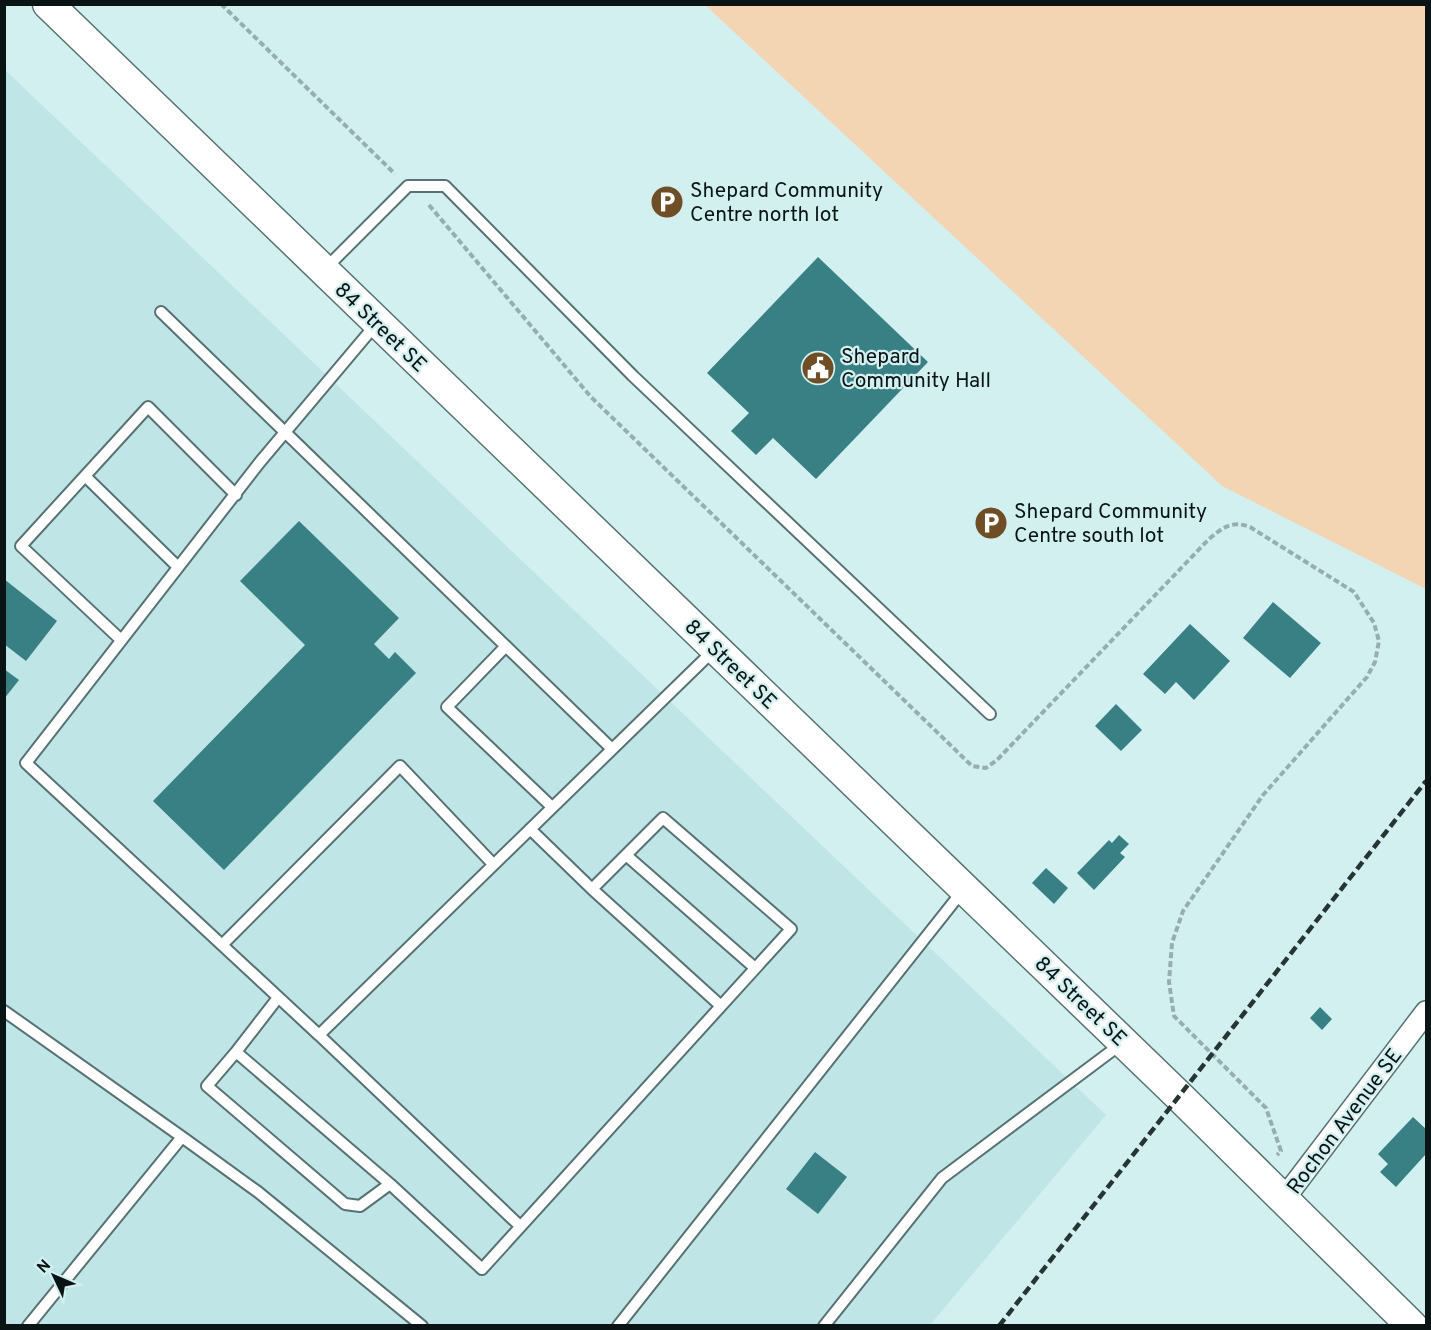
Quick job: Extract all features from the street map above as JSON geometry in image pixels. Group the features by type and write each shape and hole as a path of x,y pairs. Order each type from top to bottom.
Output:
{"street":[{"name":"84 Street SE","path":"48,4 1123,1042 1412,1326"},
{"name":"Rochon Avenue SE","path":"1283,1200 1426,1012"}],"lane":[{"path":"323,270 408,186 446,186 633,376 990,714"},
{"path":"162,312 612,749"},
{"path":"377,322 120,639 26,763 277,999 319,1035 520,1226"},
{"path":"120,639 21,546 148,407 236,495"},
{"path":"85,476 178,567"},
{"path":"506,646 447,707 552,807"},
{"path":"319,1035 715,648"},
{"path":"222,945 400,766 494,864"},
{"path":"236,1052 390,1184 482,1269 791,929 663,818 592,889"},
{"path":"530,829 592,889 721,1006"},
{"path":"626,855 755,968"},
{"path":"618,1326 964,888"},
{"path":"277,999 207,1086 345,1204 360,1206 390,1184"},
{"path":"4,1011 258,1192 422,1326"},
{"path":"824,1326 942,1178 1123,1042"},
{"path":"28,1326 182,1137"}],"path":[{"path":"221,4 430,207 591,397 972,766 986,768 997,760 1209,539 1232,524 1240,523 1250,527 1354,592 1374,623 1379,641 1376,662 1367,677 1263,795 1183,911 1172,943 1169,982 1174,1016 1266,1108 1281,1150"}],"shaded area":[{"path":"705,5 1426,5 1426,589 1222,486"},
{"path":"4,69 1106,1115 930,1325 5,1325"}],"building":[{"name":"Shepard Community Hall","path":"818,257 928,362 816,479 773,438 756,455 731,431 749,413 707,373"},
{"path":"299,521 399,618 374,644 389,659 395,652 416,673 224,870 153,801 305,645 240,581"},
{"path":"4,579 57,621 26,661 4,644"},
{"path":"1273,602 1321,643 1290,678 1243,638"},
{"path":"1190,624 1230,661 1194,700 1176,682 1165,694 1143,674"},
{"path":"4,669 19,680 4,699"},
{"path":"1116,704 1142,730 1121,751 1095,726"},
{"path":"1119,835 1129,844 1120,853 1125,857 1094,890 1077,873 1109,840 1112,843"},
{"path":"1046,868 1068,888 1054,904 1032,883"},
{"path":"1320,1007 1332,1019 1322,1030 1310,1018"},
{"path":"1413,1117 1426,1129 1426,1154 1396,1187 1380,1172 1388,1164 1378,1154"},
{"path":"815,1152 847,1177 818,1214 786,1189"}],"railway":[{"path":"999,1326 1426,781"}],"place":[{"name":"Shepard Community Centre north lot","path":"667,202"},
{"name":"Shepard Community Hall","path":"818,368"},
{"name":"Shepard Community Centre south lot","path":"991,523"}]}
